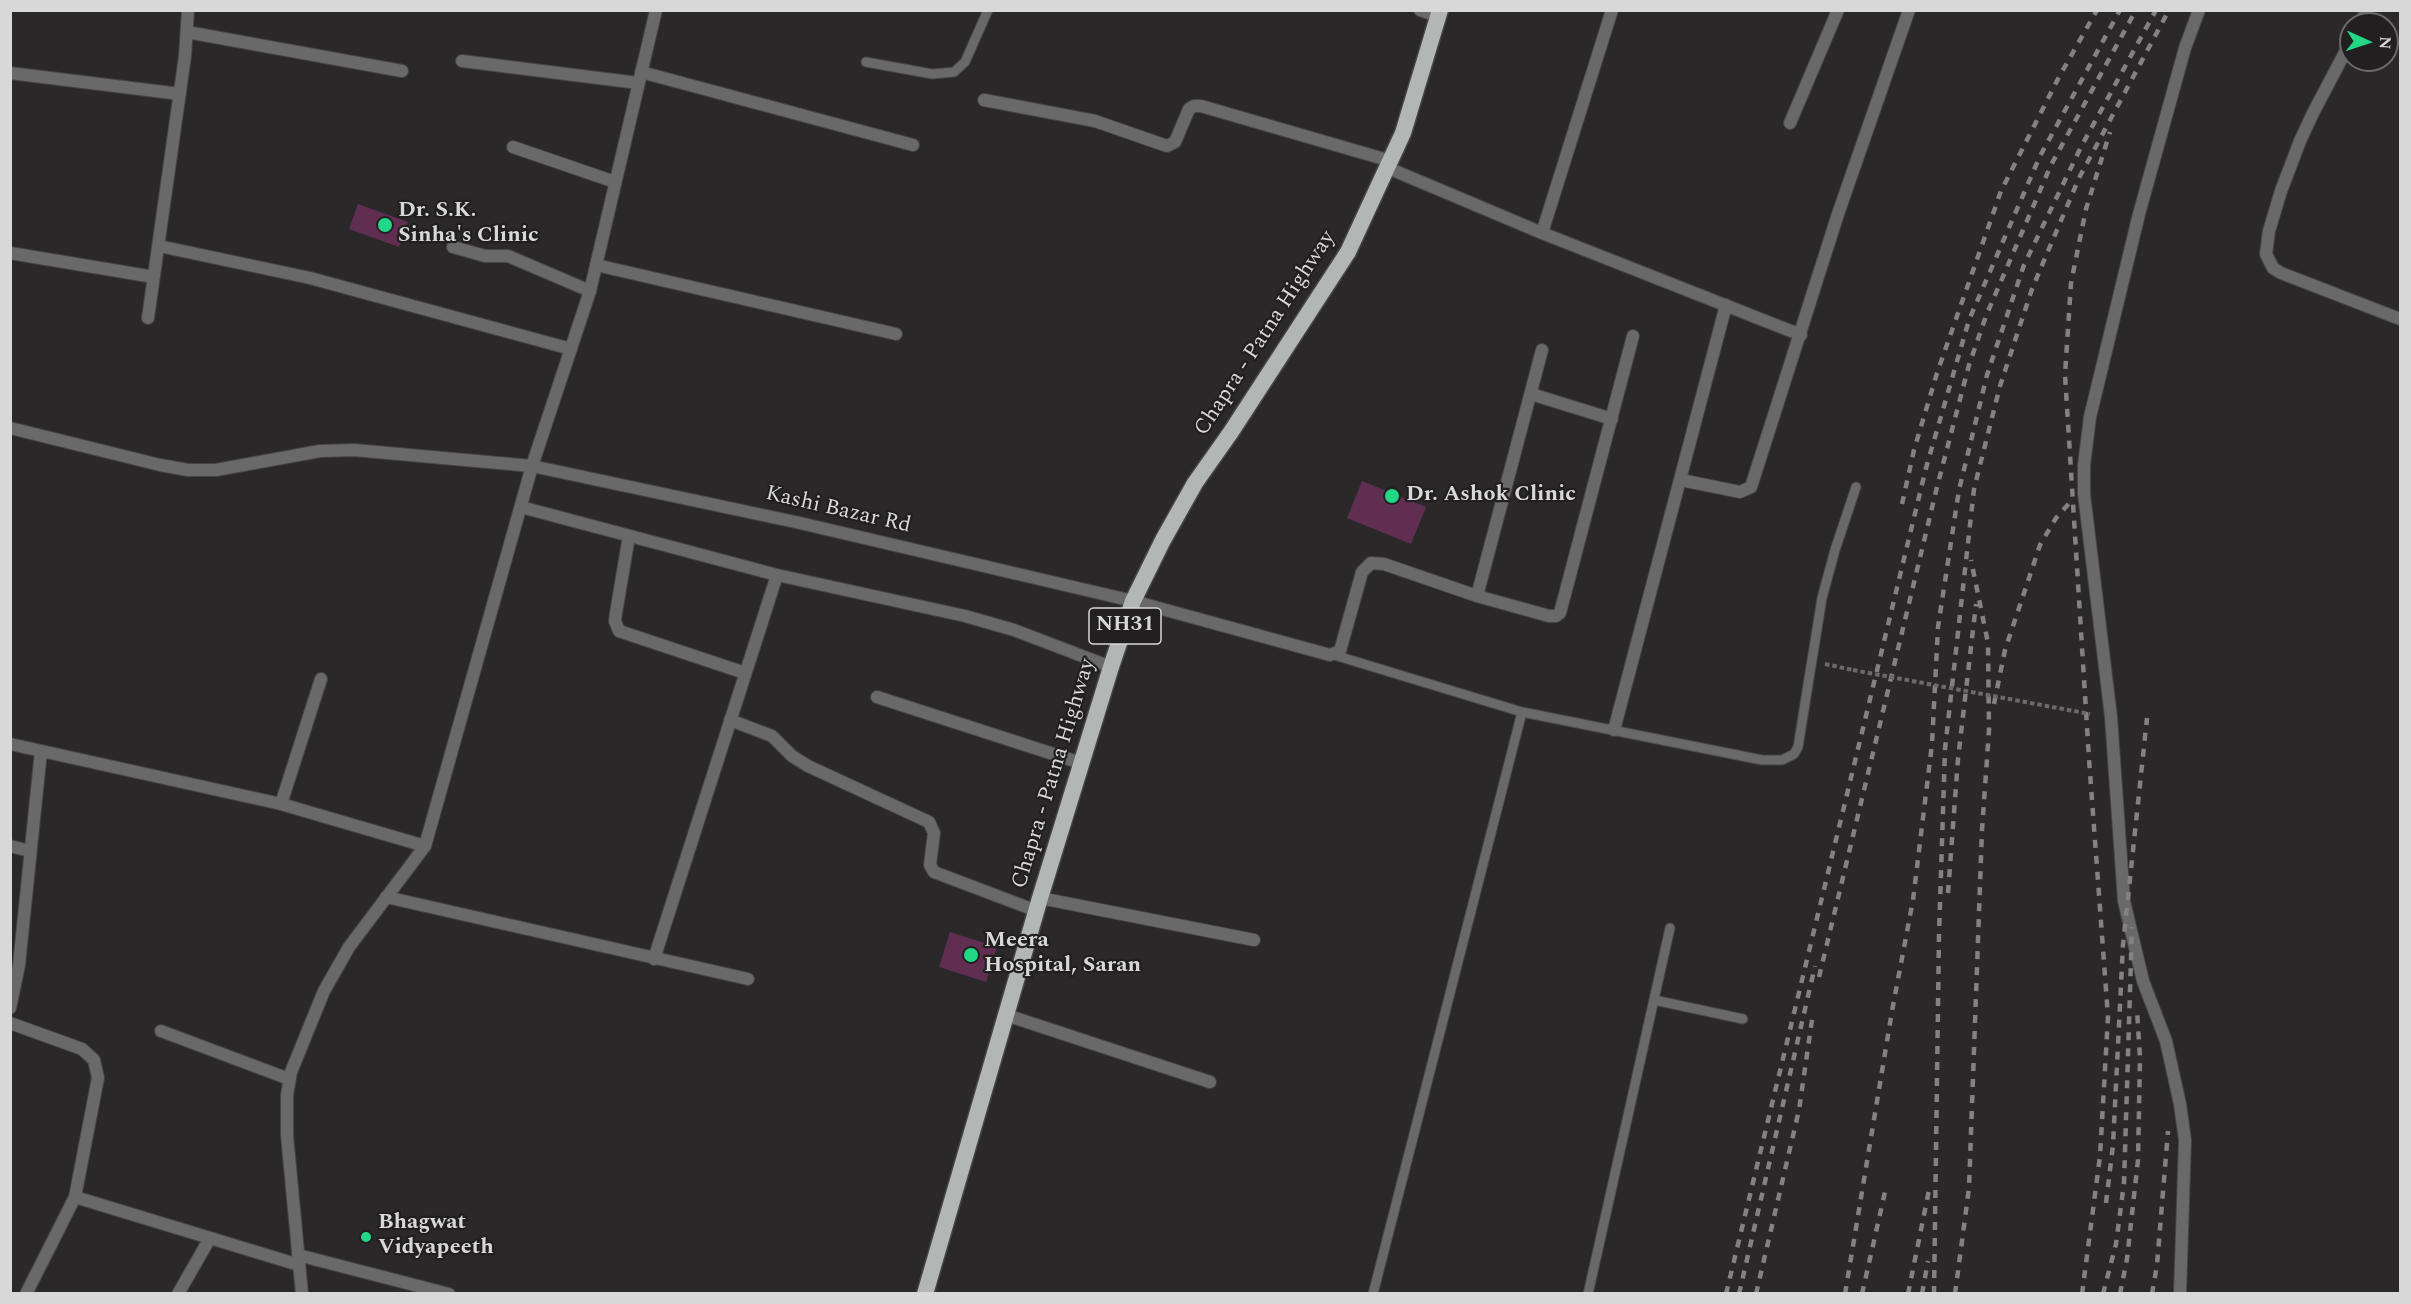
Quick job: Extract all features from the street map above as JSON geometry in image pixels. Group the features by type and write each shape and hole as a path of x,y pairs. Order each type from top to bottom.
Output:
{"highway":[{"name":"Chapra - Patna Highway","path":"925,1293 1038,904 1110,667 1133,601 1163,540 1195,483 1231,432 1348,252 1390,164 1410,113 1439,13"}],"street":[{"path":"148,318 180,94 188,10"},
{"path":"302,1293 287,1135 287,1095 290,1079 304,1036 324,991 349,947 425,846 532,466 590,291 656,10"},
{"path":"1420,10 1439,13"},
{"path":"1542,233 1612,10"},
{"path":"1790,123 1838,10"},
{"path":"1681,480 1740,492 1751,487 1838,213 1909,10"},
{"path":"2180,1293 2185,1140 2180,1104 2166,1041 2144,981 2124,901 2111,717 2084,494 2084,465 2090,417 2139,214 2199,10"},
{"path":"187,32 402,71"},
{"path":"462,61 640,78 913,145"},
{"path":"2339,64 2296,151 2275,210 2266,254 2272,268 2281,273 2400,320"},
{"path":"10,73 180,94"},
{"path":"984,100 1095,121 1167,146 1175,142 1189,109 1201,106 1390,164 1542,233 1801,335"},
{"path":"513,147 615,182"},
{"path":"159,246 326,282 571,349"},
{"path":"453,247 485,256 508,256 590,291"},
{"path":"10,253 154,277"},
{"path":"596,265 896,334"},
{"path":"1614,730 1726,305"},
{"path":"1334,655 1338,654 1342,646 1362,572 1371,563 1384,564 1478,596 1549,616 1556,616 1560,613 1634,336"},
{"path":"1478,596 1542,350"},
{"path":"1531,394 1612,419"},
{"name":"Kashi Bazar Rd","path":"10,428 188,470 216,470 320,451 354,450 532,466 800,523 1133,601 1317,653 1334,655"},
{"path":"521,507 777,576 965,616 1014,630 1110,667"},
{"path":"629,536 615,621 619,631 745,673"},
{"path":"654,959 777,576"},
{"path":"281,804 297,747 321,679"},
{"path":"877,698 1081,763"},
{"path":"730,720 772,735 792,756 808,766 929,822 934,833 930,865 934,872 1038,904 1254,940"},
{"path":"10,744 281,804 425,846"},
{"path":"10,1008 19,965 41,751"},
{"path":"10,846 30,851"},
{"path":"386,897 748,979"},
{"path":"1006,1015 1210,1082"},
{"path":"10,1023 82,1049 94,1060 97,1067 97,1090 75,1197 26,1293"},
{"path":"161,1031 290,1079"},
{"path":"75,1197 210,1238 449,1293"},
{"path":"178,1293 210,1238"}],"lane":[{"path":"866,62 932,74 954,72 965,62 988,10"},
{"path":"1334,655 1522,712 1762,760 1788,758 1798,747 1827,576 1856,487"},
{"path":"1372,1293 1522,712"},
{"path":"1588,1293 1670,928"},
{"path":"1654,1000 1743,1019"}],"path":[{"path":"1813,662 2090,714"}],"building":[{"path":"358,204 408,222 399,247 349,229"},
{"path":"1362,481 1426,507 1411,544 1347,518"},
{"path":"950,932 997,947 986,982 939,967"}],"railway":[{"path":"1902,504 1914,450 1937,373 2001,191 2059,77 2097,10"},
{"path":"1726,1294 1926,468 1969,320 2040,156 2120,10"},
{"path":"1819,977 1937,487 1969,365 1986,316 2051,165 2136,10"},
{"path":"1845,1294 1892,1011 1913,900 1932,744 1938,627 1959,490 1987,375 2024,265 2081,147 2156,10"},
{"path":"1934,1294 1939,935 1945,749 1974,489 2000,386 2032,289 2079,178 2169,10"},
{"path":"2082,1294 2100,1156 2108,1017 2065,375 2071,283 2086,209 2110,132"},
{"path":"1994,704 2005,650 2040,545 2056,518 2072,500"},
{"path":"1955,1294 1969,1188 1982,830 1989,730 1988,643 1971,560"},
{"path":"1948,893 1958,759 1976,604"},
{"path":"2106,1203 2113,1145 2123,945 2147,718"},
{"path":"2103,1294 2116,1244 2124,1183 2132,927"},
{"path":"1739,1294 1815,966"},
{"path":"2120,1294 2127,1259 2138,1160 2140,1058 2137,1010"},
{"path":"1756,1294 1799,1110 1813,1013"},
{"path":"2152,1294 2157,1265 2168,1131"},
{"path":"1908,1294 1929,1190"},
{"path":"1862,1294 1885,1192"},
{"path":"1922,1294 1928,1261"}],"place":[{"name":"Dr. S.K. Sinha's Clinic","path":"385,225"},
{"name":"Dr. Ashok Clinic","path":"1392,496"},
{"name":"Meera Hospital, Saran","path":"971,955"},
{"name":"Bhagwat Vidyapeeth","path":"366,1237"}]}
